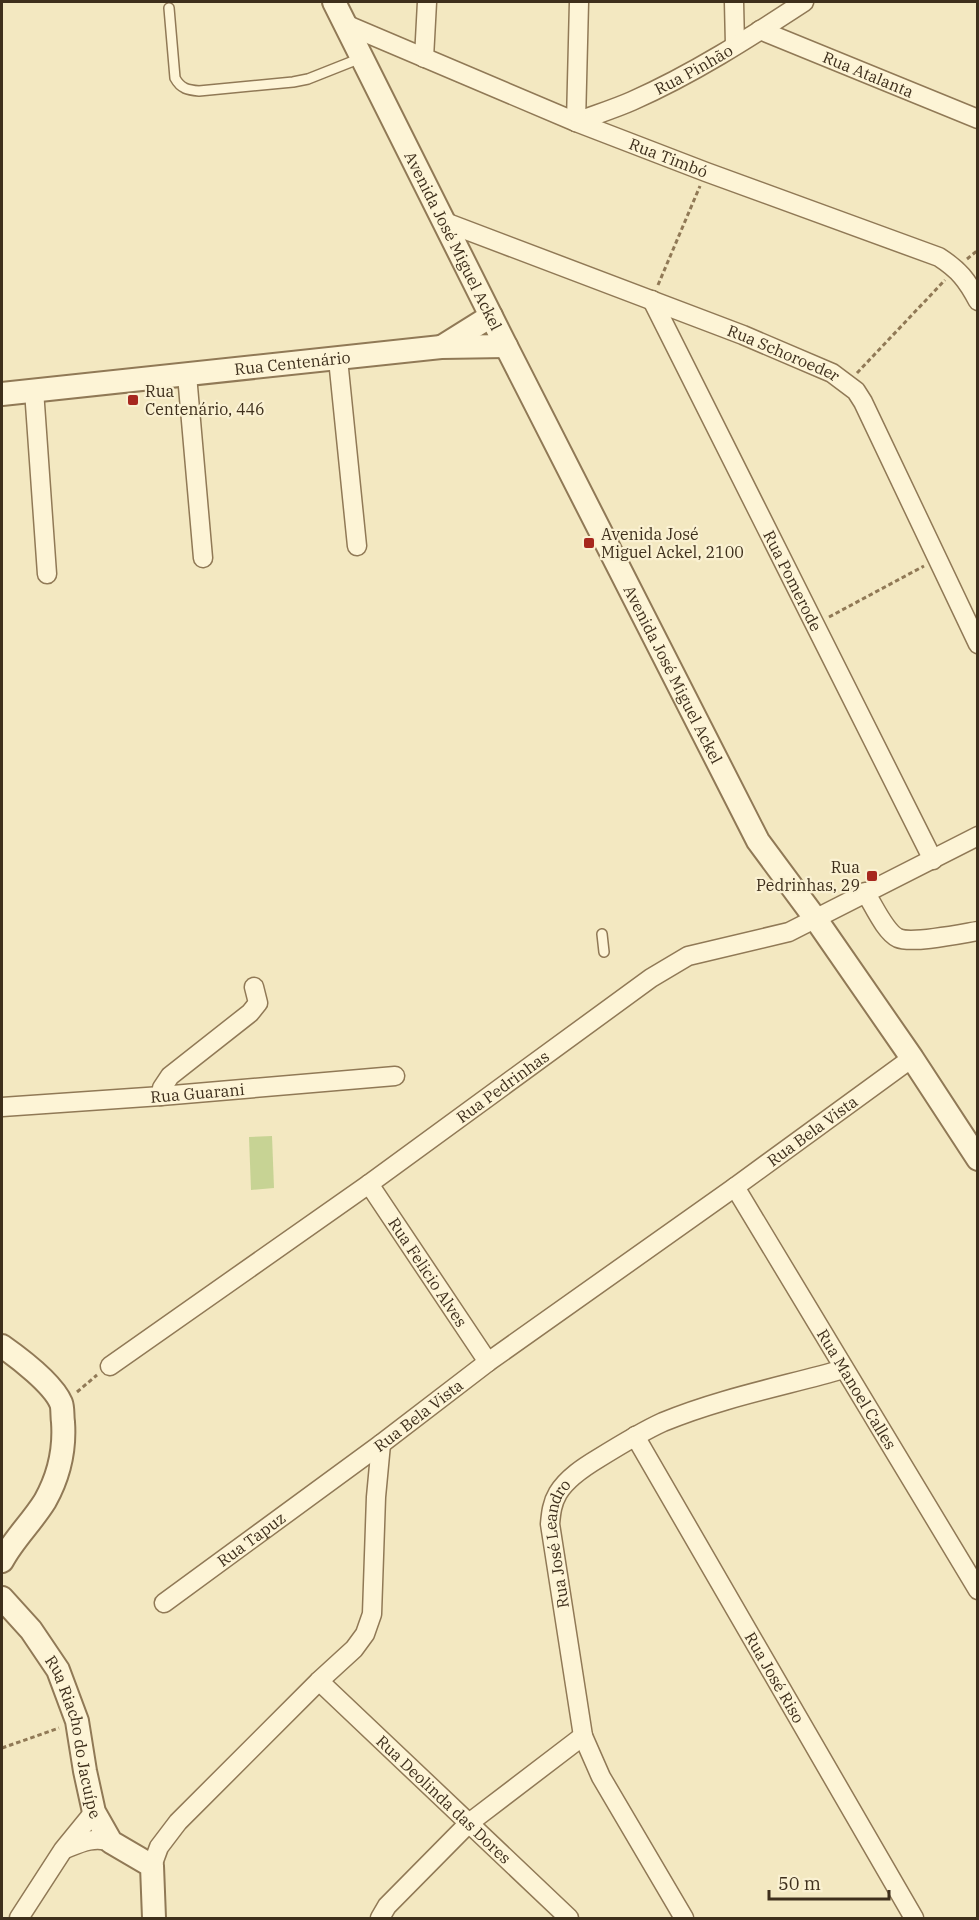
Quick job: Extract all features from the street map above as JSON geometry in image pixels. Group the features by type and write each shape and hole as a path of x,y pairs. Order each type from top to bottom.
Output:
{"street":[{"name":"Avenida José Miguel Ackel","path":"334,2 758,841 815,918 912,1058 978,1159"},
{"path":"424,58 427,2"},
{"path":"576,122 579,2"},
{"path":"735,2 735,45"},
{"name":"Rua Pinhão","path":"576,122 631,101 688,73 804,2"},
{"name":"Rua Timbó","path":"345,24 576,122 939,257 956,268 967,281 978,301"},
{"name":"Rua Atalanta","path":"760,30 978,119"},
{"name":"Rua Schoroeder","path":"445,222 743,335 832,373 847,383 863,402 978,644"},
{"name":"Rua Pomerode","path":"652,300 933,860"},
{"name":"Rua Centenário","path":"441,347 491,316"},
{"name":"Rua Centenário","path":"2,394 441,347 506,346"},
{"path":"338,359 357,546"},
{"path":"188,375 203,558"},
{"path":"34,390 47,574"},
{"name":"Rua Pedrinhas","path":"110,1366 369,1184 642,985 688,956 778,936 978,836"},
{"path":"866,892 888,928 898,938 912,940 978,931"},
{"path":"161,1096 162,1088 170,1076 250,1013 258,1003 254,987"},
{"name":"Rua Bela Vista","path":"154,1918 152,1866 159,1847 178,1822 354,1649 365,1634 372,1614 376,1497 381,1444 488,1362 912,1058"},
{"name":"Rua Guarani","path":"2,1107 395,1076"},
{"name":"Rua Felicio Alves","path":"369,1184 488,1362"},
{"name":"Rua Manoel Calles","path":"735,1187 978,1590"},
{"path":"2,1346 29,1366 50,1388 61,1404 64,1434 57,1478 45,1501 2,1561"},
{"name":"Rua José Leandro","path":"684,1918 601,1777 583,1736 550,1524 551,1509 557,1494 566,1482 585,1467 635,1436 664,1422 704,1408 844,1369"},
{"name":"Rua José Riso","path":"635,1436 914,1918"},
{"name":"Rua Tapuz","path":"164,1603 381,1444"},
{"path":"339,1475 350,1472 362,1474 376,1497"},
{"name":"Rua Riacho do Jacuípe","path":"2,1598 31,1630 58,1670 77,1721 94,1812 111,1842"},
{"name":"Rua Deolinda das Dores","path":"319,1681 569,1918"},
{"path":"380,1918 387,1906 469,1823 583,1736"},
{"path":"19,1918 63,1850 94,1812"},
{"path":"63,1850 93,1840 103,1840 111,1842 152,1866"}],"lane":[{"path":"169,9 175,78 179,86 188,90 199,91 293,82 308,79 363,57"},
{"path":"602,934 604,952"}],"path":[{"path":"652,300 706,172"},
{"path":"847,383 956,268 978,250"},
{"path":"815,625 937,559"},
{"path":"61,1404 110,1366"},
{"path":"2,1748 77,1721"}],"green space":[{"path":"272,1136 274,1188 251,1190 249,1137"}],"place":[{"name":"Rua Centenário, 446","path":"133,400"},
{"name":"Avenida José Miguel Ackel, 2100","path":"589,543"},
{"name":"Rua Pedrinhas, 29","path":"872,876"}]}
